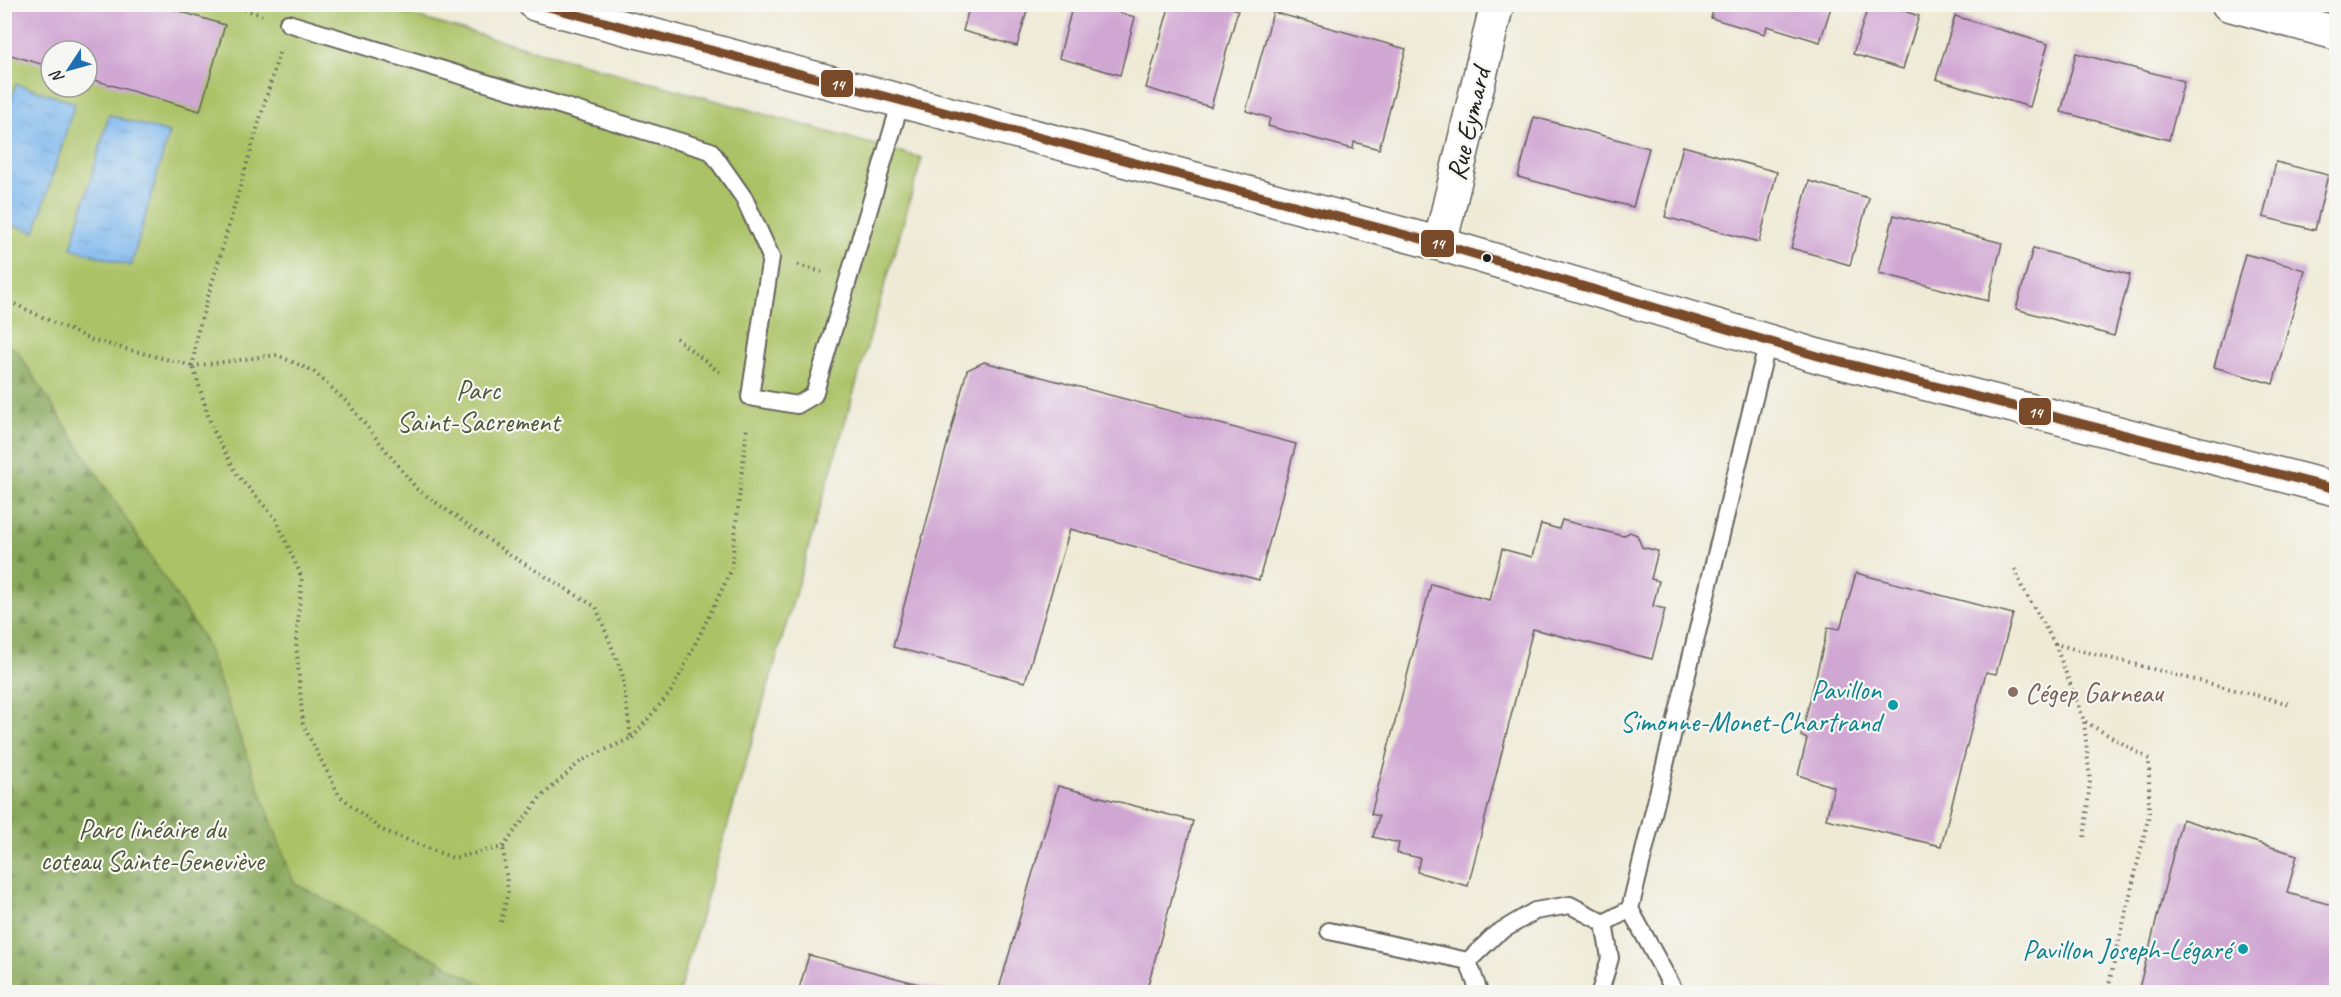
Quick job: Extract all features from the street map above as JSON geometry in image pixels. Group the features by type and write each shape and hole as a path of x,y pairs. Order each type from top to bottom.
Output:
{"street":[{"path":"535,4 1440,244 1768,341 2335,485"},
{"name":"Rue Eymard","path":"1440,244 1497,4"},
{"path":"2228,4 2337,33"}],"lane":[{"path":"288,23 711,151 744,198 771,257 750,398 797,405 814,395 900,101"},
{"path":"1675,993 1630,909 1768,341"},
{"path":"1468,961 1496,934 1535,911 1570,906 1604,923"},
{"path":"1604,923 1630,909"},
{"path":"1600,993 1610,958 1604,923"},
{"path":"1329,931 1468,961"},
{"path":"1468,961 1479,993"}],"path":[{"path":"227,4 288,23 196,338 193,366 212,428 238,476 276,519 302,578 297,641 303,725 339,795 380,829 453,858 503,847 540,798 581,761 631,738 673,689 731,571 750,398 676,338"},
{"path":"771,257 848,280"},
{"path":"4,299 91,340 193,366 277,355 314,371 347,402 417,489 510,555 596,607 622,673 631,738"},
{"path":"2015,569 2022,587 2055,644 2084,721 2090,781 2084,840"},
{"path":"2055,644 2290,704"},
{"path":"2084,721 2149,759 2150,815 2107,993"},
{"path":"501,922 508,892 503,847"}],"green space":[{"name":"Parc Saint-Sacrement","path":"5,5 373,5 922,158 679,992 496,992 294,883 204,639 17,351 5,343"},
{"name":"Parc linéaire du coteau Sainte-Geneviève","path":"4,299 508,992 5,992"}],"water":[{"path":"16,84 39,91 39,99 63,99 75,103 35,232 5,223 5,120"},
{"path":"109,115 169,133 131,266 71,248"}],"building":[{"path":"14,4 156,4 225,25 200,111 99,82 99,39 39,39 39,63 4,53 4,38"},
{"path":"913,4 945,4 942,13"},
{"path":"970,4 1029,4 1017,46 963,31"},
{"path":"1073,4 1088,4 1135,17 1120,75 1059,58"},
{"path":"1170,4 1219,4 1238,10 1211,107 1146,88"},
{"path":"1715,4 1832,4 1820,42 1767,26 1765,34 1711,18"},
{"path":"1869,4 1882,4 1919,16 1903,69 1853,54"},
{"path":"1273,12 1406,49 1379,149 1354,142 1353,149 1268,126 1270,118 1246,111"},
{"path":"1955,16 2048,44 2030,107 1936,79"},
{"path":"2076,53 2184,81 2169,140 2061,112"},
{"path":"1534,117 1649,148 1633,207 1518,177"},
{"path":"1683,146 1777,172 1759,242 1665,217"},
{"path":"2276,162 2328,175 2315,230 2263,217"},
{"path":"1809,181 1869,198 1850,265 1791,248"},
{"path":"1894,215 2002,243 1988,301 1879,273"},
{"path":"2033,248 2130,275 2114,336 2016,309"},
{"path":"2245,254 2305,270 2273,384 2214,367"},
{"path":"984,362 1296,444 1259,580 1070,529 1025,682 893,647 967,370"},
{"path":"1562,520 1623,536 1630,532 1637,535 1642,547 1658,551 1651,579 1659,581 1653,606 1665,609 1652,659 1533,629 1468,886 1417,872 1420,858 1397,853 1399,843 1373,837 1379,816 1371,814 1431,584 1489,600 1502,549 1532,557 1541,524 1559,529"},
{"name":"Pavillon Simonne-Monet-Chartrand","path":"1856,573 2013,614 1996,674 1986,672 1941,846 1826,819 1834,787 1798,775 1807,739 1801,736 1828,627 1840,629"},
{"path":"1058,786 1193,821 1146,992 998,992"},
{"name":"Pavillon Joseph-Légaré","path":"2182,819 2297,855 2287,893 2336,906 2336,992 2138,992"},
{"path":"809,955 949,992 798,992"}],"transit line":[{"name":"14","path":"537,4 1440,244 1818,356 2336,489"}],"place":[{"name":"Cégep Garneau","path":"2013,692"},
{"name":"Pavillon Simonne-Monet-Chartrand","path":"1893,705"},
{"name":"Pavillon Joseph-Légaré","path":"2243,949"}]}
